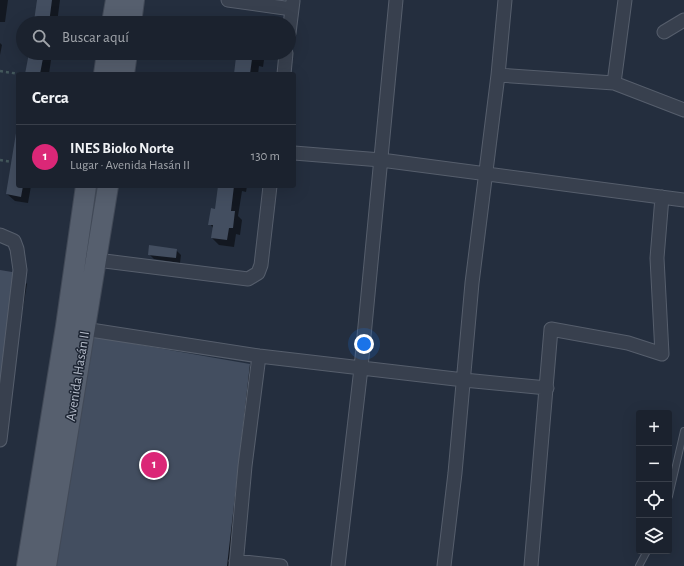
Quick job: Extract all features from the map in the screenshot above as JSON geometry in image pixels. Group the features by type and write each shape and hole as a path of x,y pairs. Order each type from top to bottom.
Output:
{"main road":[{"path":"113,16 116,0"},
{"path":"131,16 134,0"},
{"path":"104,72 106,60"},
{"path":"124,72 126,60"},
{"name":"Avenida Hasán II","path":"27,566 66,326 86,188"},
{"name":"Avenida Hasán II","path":"46,566 108,188"}],"street":[{"path":"228,0 293,4 291,16"},
{"path":"338,566 362,368 396,0"},
{"path":"444,566 455,473 472,283 498,75 505,0"},
{"path":"614,83 625,0"},
{"path":"664,32 684,20"},
{"path":"284,72 285,60"},
{"path":"498,75 614,83 684,110"},
{"path":"296,153 381,160 684,200"},
{"path":"76,257 248,279 258,273 261,265 270,188"},
{"path":"531,566 551,330 628,343 662,354 657,258 662,197"},
{"path":"0,235 14,241 17,249 20,270 0,440"},
{"path":"84,329 259,356 464,380 547,388"},
{"path":"259,356 245,466 236,564 282,566"}],"lane":[{"path":"672,483 684,431"},
{"path":"639,566 645,554"}],"path":[{"path":"0,71 16,74"},
{"path":"0,160 12,162"}],"building":[{"path":"37,0 52,0 50,16 35,16"},
{"path":"28,60 43,60 40,72 25,72"},
{"path":"236,60 252,60 250,72 234,72"},
{"path":"16,133 16,188 23,188 21,197 6,194"},
{"path":"218,188 234,188 231,211 235,211 233,228 229,228 227,240 211,238 213,225 208,225 211,208 215,209"},
{"path":"149,245 177,249 176,258 148,255"},
{"path":"0,270 18,273 1,375 0,375"},
{"path":"89,336 250,364 227,566 53,566"}],"place":[{"name":"INES Bioko Norte","path":"154,465"}]}
